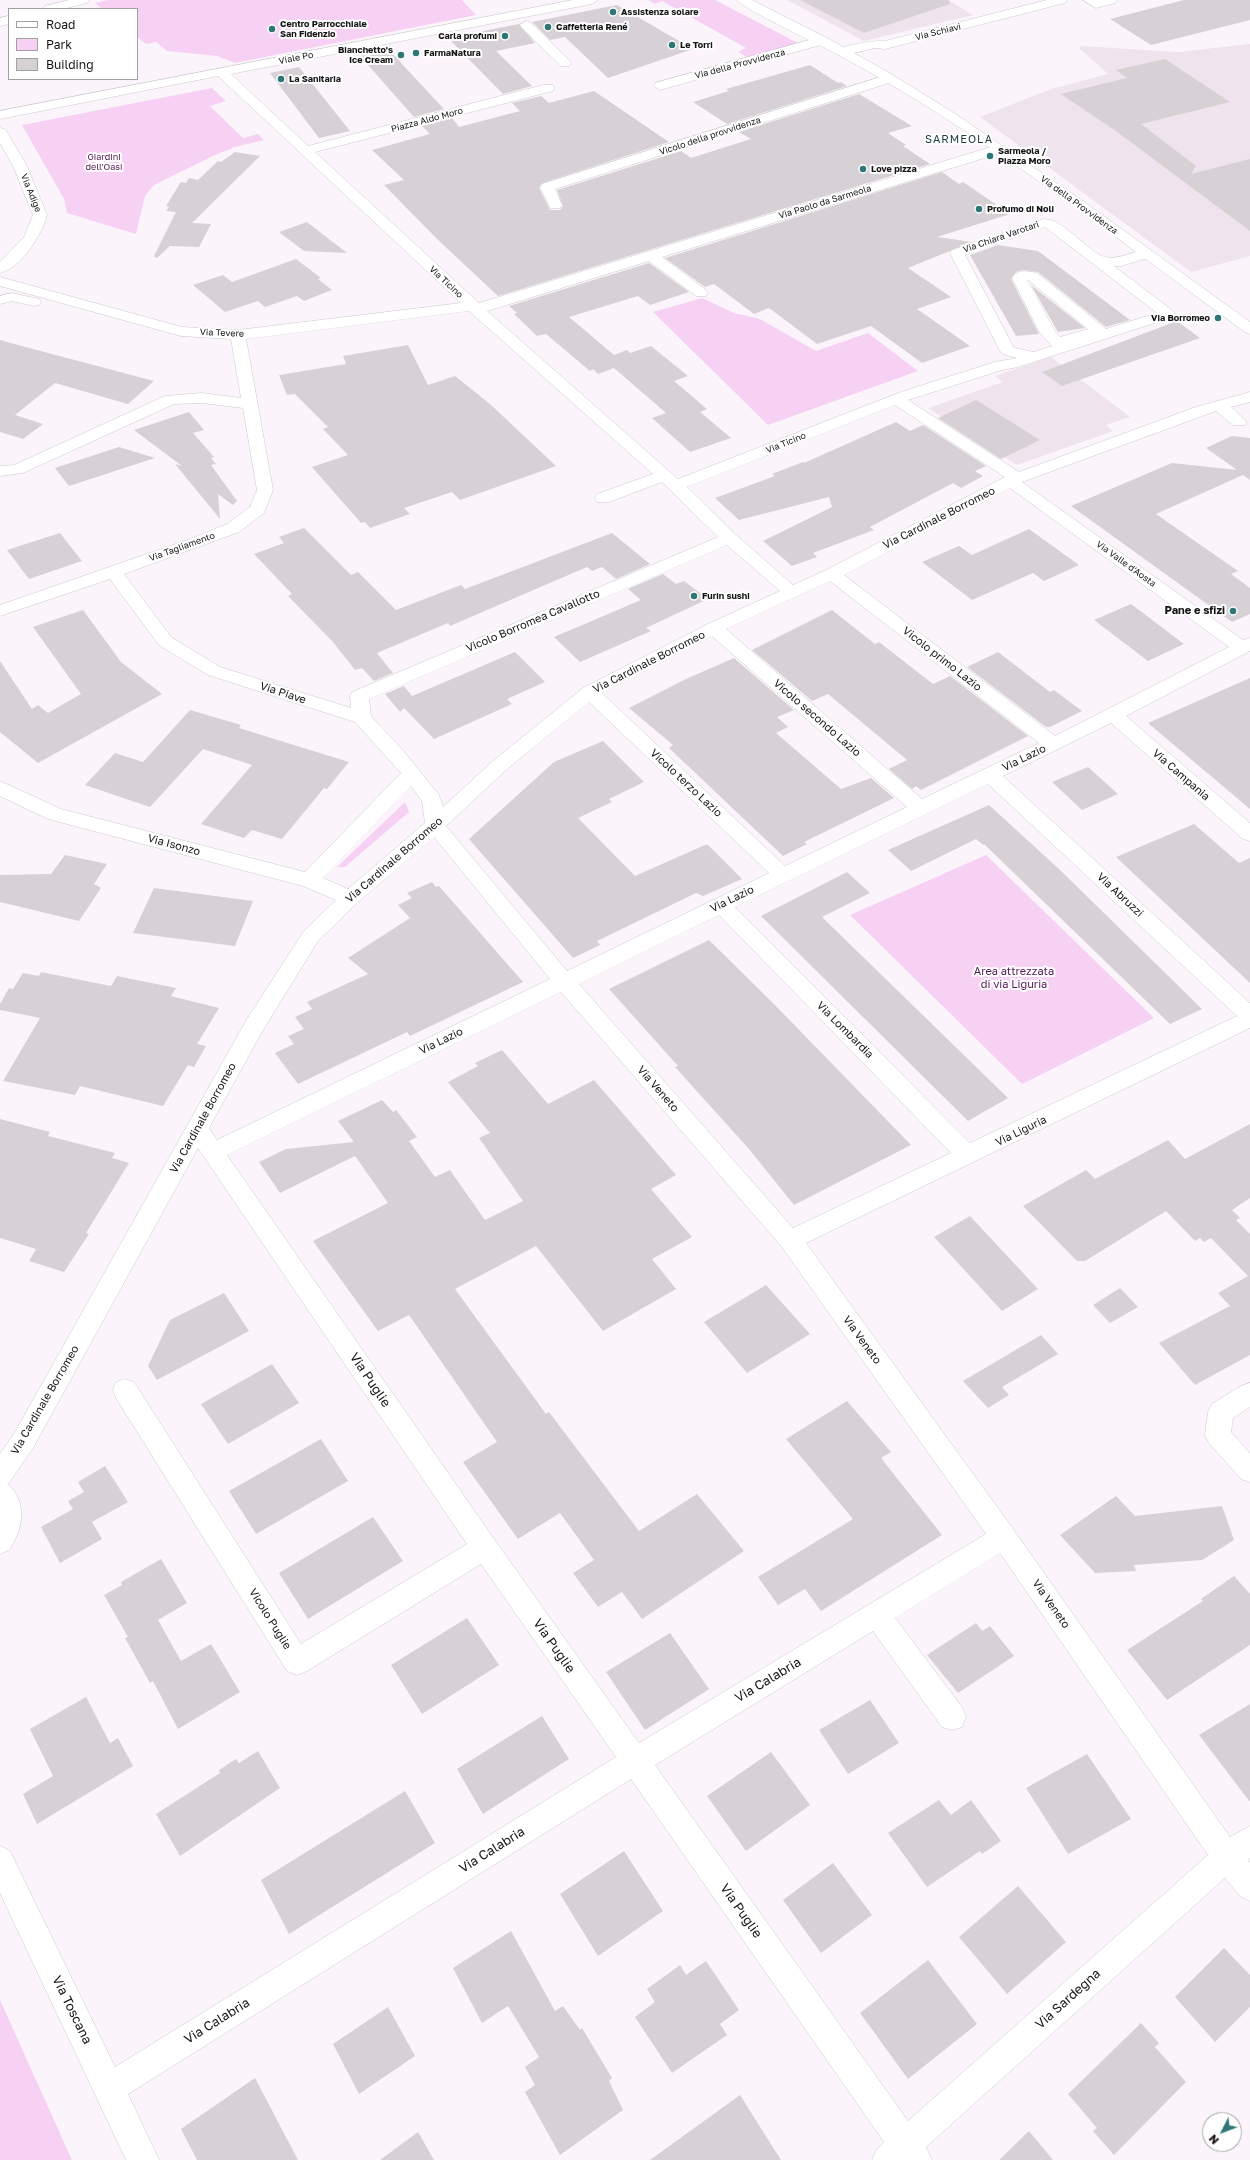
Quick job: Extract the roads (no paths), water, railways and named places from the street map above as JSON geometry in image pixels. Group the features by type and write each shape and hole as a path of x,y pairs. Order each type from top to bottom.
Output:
{"street":[{"name":"Viale Po","path":"0,115 562,3 592,0"},
{"name":"Via della Provvidenza","path":"742,0 890,78 999,150 1250,329"},
{"name":"Via Schiavi","path":"842,52 875,44 884,45 993,19 1061,0"},
{"path":"1089,0 1096,4 1111,0"},
{"path":"60,8 83,6"},
{"path":"526,25 565,63"},
{"name":"Via della Provvidenza","path":"660,86 820,41"},
{"name":"Via Schiavi","path":"856,59 872,53 884,45"},
{"name":"Via Ticino","path":"221,72 474,308 669,481 729,538 792,593"},
{"name":"Vicolo della provvidenza","path":"555,205 547,187 890,78"},
{"name":"Piazza Aldo Moro","path":"305,151 548,88"},
{"name":"Via Adige","path":"0,132 20,166 40,215 30,240 14,259 0,269"},
{"name":"Via Paolo da Sarmeola","path":"474,308 999,150"},
{"path":"5,169 20,166"},
{"name":"Via Chiara Varotari","path":"1043,223 1048,224 1120,278 1168,314 1013,364 1004,358 957,253 1043,223"},
{"path":"1096,260 1121,262 1146,254"},
{"path":"651,255 701,293"},
{"path":"1120,278 1117,268 1121,262"},
{"path":"1025,275 1032,276 1099,330 1058,343 1048,333 1019,278 1025,275"},
{"name":"Via Tevere","path":"0,281 182,331 238,335 474,308"},
{"path":"0,300 12,297 106,321 116,313"},
{"name":"Via Tagliamento","path":"0,611 196,543 233,528 258,509 265,490 238,335"},
{"name":"Via Chiara Varotari","path":"896,399 1004,358"},
{"name":"Via Cardinale Borromeo","path":"0,1476 24,1440 255,1025 311,936 350,898 435,825 500,765 590,692 714,628 832,574 1014,480 1219,405 1250,397"},
{"path":"0,471 17,470 171,399 202,398 251,404"},
{"path":"896,399 1014,480"},
{"name":"Via Ticino","path":"669,481 896,399"},
{"path":"1219,405 1239,422"},
{"name":"Via Valle d'Aosta","path":"1014,480 1246,646"},
{"path":"603,498 669,481"},
{"name":"Vicolo Borromea Cavallotto","path":"362,718 359,696 729,538"},
{"name":"Via Piave","path":"114,572 165,641 214,671 362,718"},
{"name":"Vicolo primo Lazio","path":"832,574 1053,744"},
{"name":"Vicolo secondo Lazio","path":"714,628 920,808"},
{"name":"Via Lazio","path":"213,1152 782,874 1113,715 1246,646"},
{"name":"Vicolo terzo Lazio","path":"590,692 782,874"},
{"name":"Via Campania","path":"1113,715 1250,834"},
{"path":"362,718 432,800 435,825"},
{"path":"309,880 411,774"},
{"name":"Via Abruzzi","path":"989,774 1250,1016"},
{"name":"Via Isonzo","path":"0,788 55,814 309,880 350,898"},
{"name":"Via Veneto","path":"435,825 564,981 790,1240 1004,1537 1239,1849 1250,1886"},
{"name":"Via Lombardia","path":"721,905 968,1156"},
{"name":"Via Liguria","path":"790,1240 1250,1020"},
{"name":"Via Puglie","path":"197,1129 485,1548 635,1760 903,2155"},
{"name":"Vicolo Puglie","path":"125,1390 297,1662 485,1548"},
{"path":"1250,1394 1221,1412 1218,1435 1250,1471"},
{"path":"0,1493 7,1503 10,1514 9,1526 0,1542"},
{"name":"Via Calabria","path":"109,2088 635,1760 1004,1537"},
{"path":"877,1615 952,1717"},
{"name":"Via Sardegna","path":"903,2155 1239,1849"},
{"name":"Via Toscana","path":"0,1861 142,2160"}],"place":[{"name":"Assistenza solare","path":"613,12"},
{"name":"Caffetteria René","path":"548,27"},
{"name":"Centro Parrocchiale San Fidenzio","path":"272,29"},
{"name":"Carla profumi","path":"505,36"},
{"name":"Le Torri","path":"672,45"},
{"name":"FarmaNatura","path":"416,53"},
{"name":"Bianchetto's Ice Cream","path":"401,55"},
{"name":"La Sanitaria","path":"281,79"},
{"name":"Sarmeola / Piazza Moro","path":"990,156"},
{"name":"Love pizza","path":"863,169"},
{"name":"Profumo di Noli","path":"979,209"},
{"name":"Via Borromeo","path":"1218,318"},
{"name":"Furin sushi","path":"694,596"},
{"name":"Pane e sfizi","path":"1233,611"}],"district":[{"name":"SARMEOLA","path":"959,140"}],"park label":[{"name":"Giardini dell'Oasi","path":"104,162"},
{"name":"Area attrezzata di via Liguria","path":"1014,978"}]}
